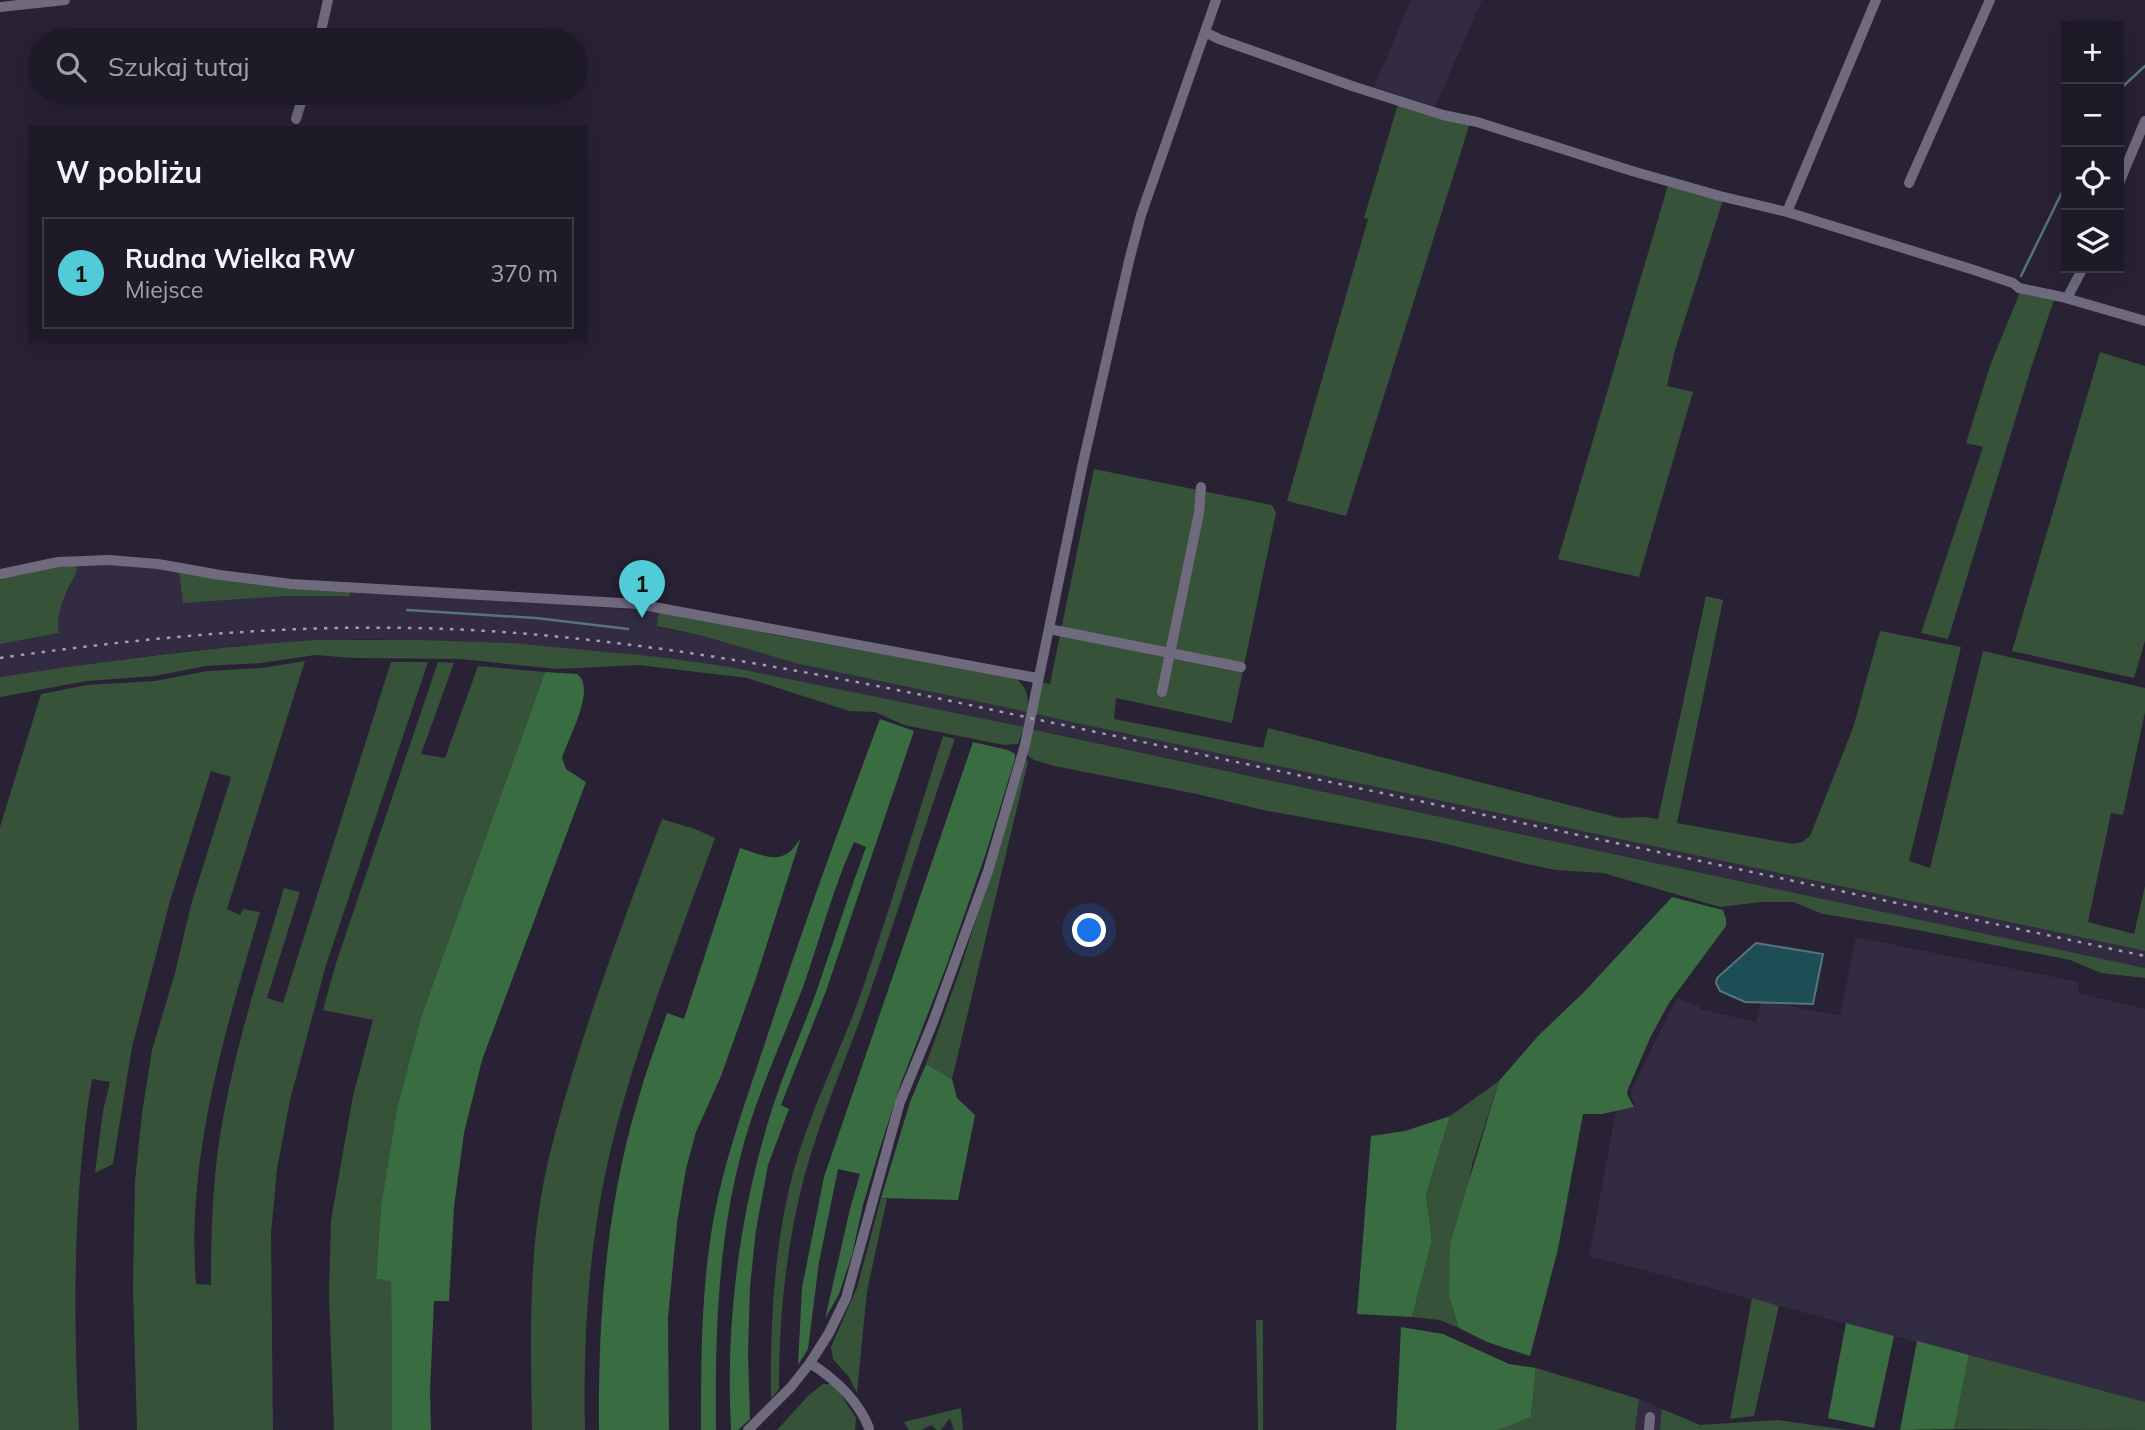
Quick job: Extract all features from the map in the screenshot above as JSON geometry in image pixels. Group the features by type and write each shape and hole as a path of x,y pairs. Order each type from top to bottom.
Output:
{"street":[{"path":"0,7 65,0"},
{"path":"322,28 328,0"},
{"path":"748,1430 791,1387 810,1363 846,1298 900,1102 933,1022 988,871 1025,745 1083,463 1141,215 1216,0"},
{"path":"1787,212 1876,0"},
{"path":"1909,183 1990,0"},
{"path":"1205,32 1252,51 1443,116 1477,122 1720,197 1787,212 1975,270 2013,283 2019,288 2033,289 2145,321"},
{"path":"296,119 300,105"},
{"path":"2124,171 2145,121"},
{"path":"2067,298 2080,273"},
{"path":"1162,692 1199,513 1201,487"},
{"path":"0,574 58,562 109,560 158,564 291,584 638,604 1037,678"},
{"path":"1049,629 1241,667"},
{"path":"810,1363 843,1387 869,1429"},
{"path":"1649,1430 1650,1417"}],"shaded area":[{"path":"1411,0 1482,0 1435,107 1374,87"},
{"path":"1398,104 1470,123 1346,516 1287,501"},
{"path":"1668,185 1723,200 1675,350 1667,386 1693,392 1639,577 1558,559"},
{"path":"2021,290 2055,297 1948,639 1921,633 1983,447 1966,443 1991,363"},
{"path":"2100,352 2145,366 2145,641 2134,678 2012,651"},
{"path":"1094,469 1272,505 1276,513 1232,723 1116,698 1114,719 1263,748 1268,728 1620,818 1658,819 1706,596 1723,600 1677,823 1793,844 1810,836 1853,728 1880,631 1961,647 1909,861 1930,868 1983,651 2145,688 2145,712 2123,815 2111,813 2088,922 2134,934 2145,886 2145,951 1035,714 1042,682 1050,684"},
{"path":"110,564 179,571 184,603 287,596 349,596 350,592 659,611 657,627 699,635 799,664 2145,951 2145,968 1024,727 730,667 512,643 362,639 235,646 0,677 0,644 59,633 59,610 77,571 76,565"},
{"path":"76,565 77,571 60,609 59,633 0,644 0,577 49,566"},
{"path":"179,571 350,592 350,596 287,596 183,603"},
{"path":"659,611 1015,678 1027,693 1027,712 799,664 699,635 657,626"},
{"path":"316,640 512,643 659,657 730,667 1024,727 1018,744 1004,745 904,725 875,712 849,711 747,678 639,665 556,669 461,659 315,655 261,663 206,666 155,676 87,681 0,697 0,677 158,655"},
{"path":"305,661 227,909 240,915 243,909 260,912 211,1096 197,1190 194,1237 196,1284 211,1285 214,1189 222,1123 245,1021 284,888 300,892 267,998 283,1003 391,662 428,662 326,965 290,1100 277,1169 271,1234 273,1430 137,1430 133,1288 135,1181 142,1113 152,1050 175,973 191,905 231,777 211,771 170,901 132,1047 113,1164 95,1173 103,1111 110,1082 92,1079 81,1165 76,1254 79,1430 0,1430 0,827 41,694 87,685 155,681 207,671 262,668"},
{"path":"438,662 454,663 421,754 445,758 478,666 545,672 421,1017 397,1108 381,1206 376,1279 391,1280 392,1430 334,1430 329,1295 331,1220 353,1096 373,1020 323,1010 336,963"},
{"path":"1031,729 2145,968 2145,978 2101,973 2070,960 1823,914 1793,902 1761,902 1720,907 1603,873 1555,870 1434,841 1263,810 1054,766 1027,755"},
{"path":"943,736 955,739 880,963 805,1174 785,1281 779,1389 771,1399 771,1342 777,1257 793,1173 807,1129 859,999"},
{"path":"1026,760 1028,762 952,1079 926,1064 960,970"},
{"path":"662,819 715,838 642,1041 607,1166 595,1231 588,1297 585,1430 532,1430 532,1284 537,1226 547,1166 593,1010"},
{"path":"1856,937 2079,982 2078,993 2145,1009 2145,1402 1589,1256 1616,1111 1634,1107 1632,1088 1677,998 1699,1006 1699,1009 1756,1022 1761,1001 1840,1015"},
{"path":"1756,943 1823,954 1813,1004 1745,1002 1720,991 1717,978"},
{"path":"1499,1081 1472,1165 1449,1297 1459,1328 1440,1320 1412,1317 1432,1240 1426,1195 1450,1116"},
{"path":"881,1198 887,1199 867,1291 857,1393 849,1377 833,1359 831,1347 857,1288"},
{"path":"1752,1298 1779,1306 1754,1416 1730,1419"},
{"path":"1256,1320 1263,1320 1263,1430 1258,1430"},
{"path":"1969,1355 2145,1402 2145,1430 1954,1429"},
{"path":"1536,1368 1639,1399 1635,1430 1499,1430 1531,1417"},
{"path":"823,1384 834,1384 856,1418 855,1430 777,1430 808,1396"},
{"path":"1639,1399 1700,1425 1778,1420 1847,1430 1635,1430"},
{"path":"961,1408 963,1430 954,1430 950,1418 941,1430 931,1425 922,1430 909,1430 904,1422"},
{"path":"1662,1409 1700,1425 1778,1420 1847,1430 1660,1430"}],"green space":[{"path":"545,672 577,674 582,681 583,701 562,758 566,769 586,782 482,1060 464,1133 454,1207 449,1301 434,1301 431,1430 392,1430 391,1281 376,1279 381,1206 397,1108 421,1017"},
{"path":"880,719 914,731 826,991 781,1105 789,1109 768,1165 756,1230 750,1287 750,1419 738,1430 731,1430 730,1348 737,1266 744,1225 761,1145 773,1106 818,987 866,847 854,842 833,895 803,987 757,1103 740,1158 731,1196 721,1274 716,1351 716,1430 701,1430 705,1284 712,1226 723,1177 793,959"},
{"path":"973,742 1008,750 1015,754 1015,759 946,967 901,1083 839,1294 825,1319 860,1174 838,1169 819,1262 808,1349 798,1365 802,1288 824,1177"},
{"path":"801,837 756,978 721,1076 696,1132 686,1169 677,1223 668,1318 669,1430 599,1430 602,1305 611,1222 627,1140 652,1056 667,1013 684,1019 740,848 767,856 782,856 789,853"},
{"path":"1672,897 1723,910 1726,926 1669,1003 1651,1036 1628,1089 1627,1094 1634,1107 1602,1114 1583,1114 1558,1249 1530,1356 1487,1342 1459,1328 1449,1297 1450,1244 1499,1081 1538,1036 1583,993"},
{"path":"926,1064 952,1079 957,1098 975,1115 958,1200 881,1198 910,1102"},
{"path":"1450,1116 1426,1195 1432,1240 1412,1317 1357,1314 1371,1136 1405,1131"},
{"path":"1846,1323 1894,1336 1874,1428 1828,1418"},
{"path":"1401,1327 1443,1334 1509,1364 1536,1368 1531,1417 1499,1430 1396,1430"},
{"path":"1917,1341 1969,1355 1954,1429 1900,1430"}],"waterway":[{"path":"2124,85 2145,66"},
{"path":"2021,276 2061,194"},
{"path":"407,610 536,618 628,629"}],"railway":[{"path":"0,658 187,636 376,628 502,632 664,649 771,666 932,697 2145,956"}],"place":[{"name":"Rudna Wielka RW","path":"642,618"}]}
